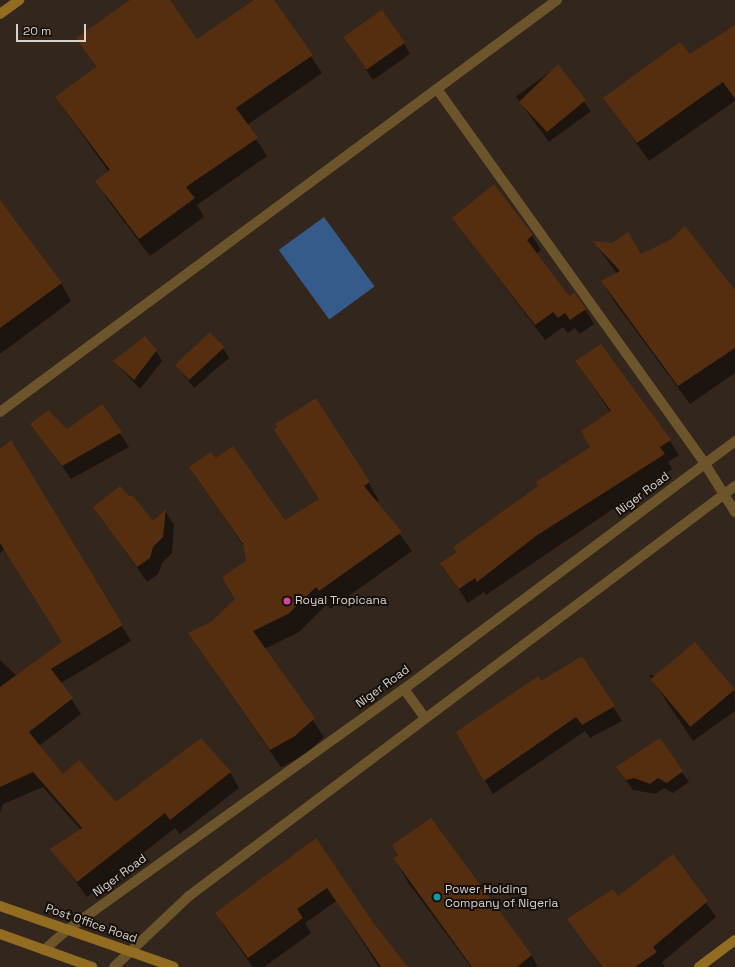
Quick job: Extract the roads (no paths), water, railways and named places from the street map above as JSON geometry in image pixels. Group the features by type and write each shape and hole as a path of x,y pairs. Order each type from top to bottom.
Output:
{"street":[{"path":"0,14 19,0"},
{"path":"0,412 557,0"},
{"path":"437,89 705,464 735,512"},
{"name":"Niger Road","path":"44,950 67,930 404,689 735,441"},
{"path":"114,967 189,896 735,486"},
{"path":"404,689 425,718"},
{"name":"Post Office Road","path":"0,906 132,951 174,967"},
{"path":"0,934 92,967"},
{"path":"699,967 735,940"}],"water":[{"path":"324,217 375,287 329,319 279,250"}],"place":[{"name":"Royal Tropicana","path":"287,601"},
{"name":"Power Holding Company of Nigeria","path":"437,897"}]}
